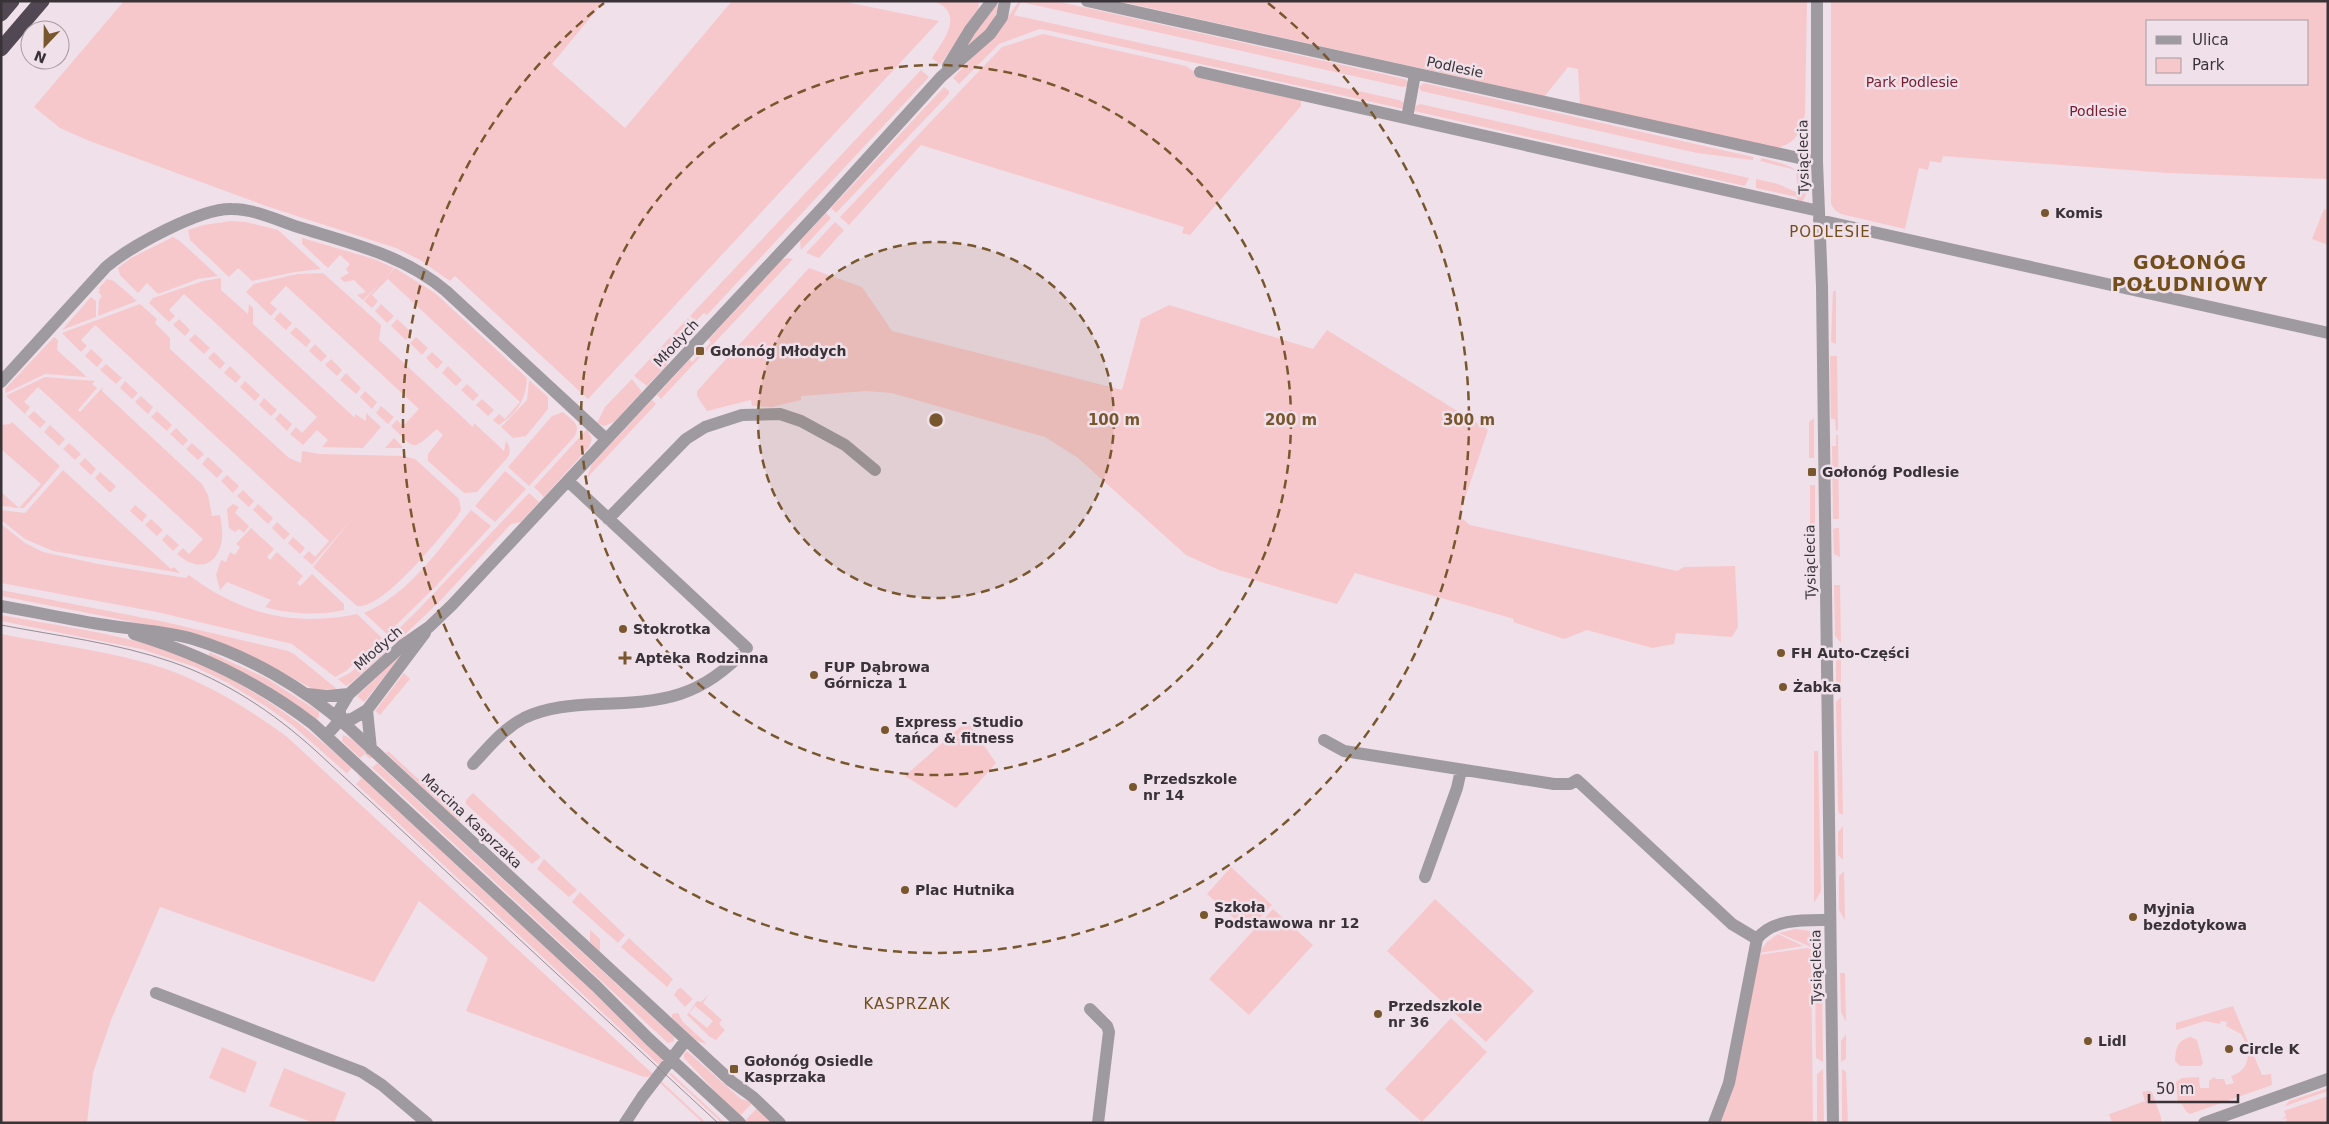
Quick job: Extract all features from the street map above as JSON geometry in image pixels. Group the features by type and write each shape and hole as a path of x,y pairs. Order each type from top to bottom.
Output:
{"highway":[{"path":"1,14 12,1"},
{"path":"1,49 42,1"}],"street":[{"name":"Młodych","path":"942,76 970,30 992,1"},
{"name":"Młodych","path":"326,736 340,720 340,709 349,694 403,645 429,627 452,605 942,76 990,34 1002,17 1005,1"},
{"name":"Podlesie","path":"1087,1 1817,162"},
{"name":"Tysiąclecia","path":"1817,1 1817,162 1833,1123"},
{"path":"1200,72 1407,118 2328,333"},
{"path":"1407,118 1415,74"},
{"path":"1,382 106,267 118,257 150,238 194,218 231,208 262,215 383,254 419,270 446,291 606,439"},
{"path":"608,519 686,439 705,427 742,415 780,414 801,421 845,445 875,470"},
{"path":"473,764 505,730 523,719 560,707 652,701 690,692 726,668 747,648 568,481"},
{"name":"Marcina Kasprzaka","path":"1,606 98,624 160,631 204,643 267,671 305,694 340,720 686,1040 780,1123"},
{"name":"Marcina Kasprzaka","path":"98,624 157,641 223,667 286,704 326,736 590,979 672,1060 740,1123"},
{"name":"Młodych","path":"340,720 352,719 367,710 413,651 429,627"},
{"path":"305,694 320,696 349,694"},
{"path":"367,710 372,749"},
{"path":"1324,740 1344,751 1461,770 1554,784 1570,784 1577,780 1732,924 1756,939"},
{"path":"1424,877 1461,770"},
{"path":"1714,1123 1729,1083 1756,939 1761,933 1778,925 1803,920 1830,920"},
{"path":"156,992 362,1072 382,1085 427,1123"},
{"path":"1090,1009 1108,1026 1109,1032 1098,1123"},
{"path":"625,1123 642,1097 686,1040"},
{"path":"2204,1123 2328,1079"}],"green space":[{"path":"124,1 604,1 552,64 625,128 732,1 841,1 939,21 588,399 455,276 450,281 420,260 396,248 266,206 87,140 60,128 34,107 65,70 70,70 70,65"},
{"path":"934,1 979,1 978,11 940,65 932,58 946,35 950,20 949,13 944,6"},
{"path":"1019,1 1056,1 1405,79 1408,82 1407,86 1403,87 1021,2 1014,15 1399,100 1404,103 1404,109 1039,29 999,44 959,84 953,78 1000,28"},
{"path":"1118,1 1807,1 1805,114 1796,137 1788,144 1775,148 1580,104 1578,69 1568,67 1545,96"},
{"name":"Park Podlesie","path":"1831,1 2328,1 2328,179 2168,173 1943,156 1941,163 1930,161 1928,170 1919,168 1905,229 1841,214 1831,204"},
{"path":"998,3 997,11 990,25 961,52 981,23"},
{"path":"1043,34 1186,66 1198,74 1301,98 1301,106 1190,235 1182,233 1184,227 921,145 849,225 840,217 1002,47"},
{"path":"921,70 929,77 707,315 704,313 696,321 690,316"},
{"path":"1424,83 1753,157 1753,160 1697,153 1421,91 1419,87"},
{"path":"944,87 949,91 949,94 836,213 831,208"},
{"path":"1420,104 1749,178 1745,186 1414,111 1416,106"},
{"path":"1762,158 1789,166 1796,170 1760,161"},
{"path":"1796,170 1807,183 1807,192 1802,202 1797,202 1797,197 1756,188 1756,179 1778,184 1798,193"},
{"path":"2324,209 2328,210 2328,245 2312,239"},
{"path":"826,213 831,218 801,250 800,241"},
{"path":"231,221 246,222 278,230 321,269 252,281 238,268 229,277 190,240 188,230 204,225"},
{"path":"835,222 844,230 819,258 806,253"},
{"path":"173,237 218,276 198,279 158,294 147,283 138,293 120,275 118,268 131,258"},
{"path":"302,238 374,259 394,268 386,277 395,268 435,293 527,378 525,393 516,411 499,425 493,420 499,414 505,419 520,402 388,279 372,295 378,301 372,308 364,301 379,284 363,300 357,295 366,292 354,280 344,282 340,278 349,273 346,269 350,264 340,255 328,268 302,244"},
{"path":"787,258 793,259 705,353 703,351 711,342 708,340 782,260"},
{"path":"809,268 862,287 892,331 1122,390 1141,319 1169,305 1313,349 1327,330 1488,430 1459,516 1470,525 1677,571 1684,567 1735,566 1738,627 1732,637 1676,633 1674,644 1652,648 1587,630 1564,639 1513,622 1514,619 1355,573 1337,604 1219,570 1186,555 1078,458 1045,437 892,393 866,391 801,396 801,400 772,407 752,406 751,400 707,411 697,396 697,391"},
{"path":"323,273 381,325 379,340 473,427 474,423 504,451 506,441 510,451 508,457 477,492 464,493 428,461 428,454 443,435 437,429 423,441 414,445 410,444 391,426 397,420 403,426 419,409 286,286 270,303 277,309 271,316 246,292 254,284 297,274"},
{"path":"221,278 221,290 248,314 249,304 253,308 253,324 355,418 355,414 366,421 366,413 381,427 363,448 322,447 328,440 317,430 303,445 290,434 296,427 302,433 317,417 184,294 169,310 175,316 169,322 149,303 153,298 203,281"},
{"path":"107,279 114,281 137,301 98,316 99,300 102,296 98,292"},
{"path":"1833,291 1836,291 1836,344 1831,342"},
{"path":"91,297 96,301 96,317 62,330"},
{"path":"140,304 157,319 155,323 170,338 170,349 289,458 301,463 302,451 320,454 403,456 415,459 459,499 461,510 457,517 425,555 396,585 381,597 368,604 357,606 313,567 351,520 312,565 303,557 309,551 315,557 329,541 95,325 81,340 87,346 81,352 62,333"},
{"path":"381,304 394,316 387,323 375,311"},
{"path":"280,312 292,323 286,330 274,319"},
{"path":"688,318 693,324 685,332 688,335 665,367 647,386 634,376"},
{"path":"179,319 190,330 185,336 173,325"},
{"path":"397,319 412,333 406,340 391,326"},
{"path":"296,327 311,341 306,347 290,333"},
{"path":"195,334 210,348 204,354 189,340"},
{"path":"54,337 58,340 57,350 87,377 45,374 6,393 5,389"},
{"path":"416,337 428,348 422,355 410,343"},
{"path":"315,344 327,356 321,362 309,351"},
{"path":"91,349 103,360 97,367 85,356"},
{"path":"214,352 225,363 220,369 208,358"},
{"path":"432,352 443,362 437,369 426,358"},
{"path":"700,354 702,355 661,399 657,395 690,359 692,362"},
{"path":"1830,356 1837,356 1838,430 1836,431 1835,419 1831,419"},
{"path":"331,359 342,370 337,376 325,365"},
{"path":"106,364 122,378 116,384 100,370"},
{"path":"230,366 241,377 236,383 224,373"},
{"path":"448,366 462,380 456,386 442,373"},
{"path":"346,373 361,388 356,394 340,380"},
{"path":"45,377 95,381 92,384 97,388 78,410 80,412 103,387 102,391 202,484 208,495 212,516 220,515 222,527 220,548 211,561 199,565 185,560 177,554 183,548 189,554 203,539 38,387 24,402 30,407 25,414 7,397 7,395"},
{"path":"632,379 642,392 614,422 604,426 597,423 605,407"},
{"path":"529,380 548,397 548,409 526,436 513,438 501,427 527,400"},
{"path":"125,381 138,393 132,399 120,388"},
{"path":"245,381 260,395 255,401 240,387"},
{"path":"467,384 479,395 473,401 461,390"},
{"path":"365,391 377,402 372,409 360,397"},
{"path":"141,396 153,407 148,414 135,402"},
{"path":"264,398 277,410 271,416 259,405"},
{"path":"482,399 494,410 488,416 476,405"},
{"path":"652,400 656,404 586,479 592,464"},
{"path":"381,406 394,417 388,424 376,413"},
{"path":"34,411 46,422 40,428 28,417"},
{"path":"157,411 172,425 167,431 151,417"},
{"path":"563,412 575,423 576,433 529,486 508,467 552,416"},
{"path":"280,413 292,424 287,431 275,419"},
{"path":"1814,418 1814,458 1809,458 1809,422"},
{"path":"12,422 60,466 24,508 19,508 41,484 1,449 1,425"},
{"path":"50,425 65,439 59,446 44,432"},
{"path":"176,428 188,440 183,446 170,434"},
{"path":"587,429 592,439 589,447 544,497 534,487"},
{"path":"1836,435 1838,435 1839,519 1833,519 1832,446 1836,446"},
{"path":"394,438 402,448 385,448"},
{"path":"69,443 81,454 75,460 63,449"},
{"path":"192,443 204,454 198,460 186,449"},
{"path":"208,457 223,471 217,478 202,464"},
{"path":"85,458 96,469 91,475 79,464"},
{"path":"63,470 171,569 174,567 180,573 53,551 25,539 1,520 1,510 25,513"},
{"path":"505,471 526,489 495,522 475,506"},
{"path":"100,472 116,486 110,493 95,478"},
{"path":"227,475 239,486 233,493 221,481"},
{"path":"1810,485 1815,485 1815,531 1810,539"},
{"path":"243,490 254,501 249,507 237,496"},
{"path":"1,492 18,508 1,506"},
{"path":"529,493 539,502 521,522 511,524 441,600 396,643 390,637"},
{"path":"233,504 239,507 235,513 249,526 244,533 239,529 235,532 229,528 227,509"},
{"path":"258,504 273,518 268,524 253,510"},
{"path":"135,505 147,515 142,522 130,511"},
{"path":"471,510 491,526 435,587 387,634 364,613 381,605 410,582 436,554"},
{"path":"151,519 163,530 157,536 145,525"},
{"path":"277,522 290,534 284,540 272,528"},
{"path":"1,524 25,543 43,552 98,564 186,578 189,575 228,599 268,614 311,619 357,614 382,638 346,671 335,677 292,644 157,612 1,583"},
{"path":"251,528 274,549 267,557 270,560 277,552 303,576 297,583 300,586 312,574 344,604 344,610 314,614 284,611 265,607 271,600 227,582 220,590 216,575 221,560 226,562 230,552 235,555 240,547 236,544"},
{"path":"1839,528 1840,557 1834,554 1833,529"},
{"path":"167,534 179,545 173,551 162,540"},
{"path":"293,537 305,548 300,554 288,543"},
{"path":"1834,585 1840,585 1841,643 1835,636"},
{"path":"1,590 165,622 288,651 337,689 313,689 248,654 184,632 1,596"},
{"path":"1,615 97,632 134,641 181,656 209,668 259,696 307,729 352,768 347,773 352,778 292,725 267,707 226,682 195,667 141,649 1,621"},
{"path":"1,634 126,657 166,669 214,690 258,716 286,736 653,1074 644,1077 466,1011 488,958 419,901 374,982 160,907 111,1020 93,1073 87,1123 1,1123"},
{"path":"385,641 391,647 351,683 346,686 338,679 350,673"},
{"path":"209,652 266,678 315,709 319,712 319,717 316,719 312,717 267,685 209,656"},
{"path":"1841,654 1841,687 1836,684 1836,657"},
{"path":"399,656 364,702 357,696"},
{"path":"404,673 410,679 380,715 375,711"},
{"path":"1841,697 1843,815 1839,813 1838,809 1836,702"},
{"path":"967,721 996,763 956,808 905,776"},
{"path":"343,735 352,739 372,757 370,759 365,754 360,758 342,741"},
{"path":"388,751 442,801 460,809 460,822 386,753"},
{"path":"1814,751 1818,751 1821,891 1814,903"},
{"path":"377,763 674,1037 674,1041 668,1043 372,768"},
{"path":"357,773 662,1055 663,1059 659,1065 356,784 361,779"},
{"path":"473,793 541,857 532,864 466,804 466,800"},
{"path":"1843,826 1843,860 1838,855 1838,832"},
{"path":"544,859 577,890 569,897 537,869"},
{"path":"1231,867 1272,905 1248,931 1207,894"},
{"path":"1844,871 1845,920 1839,910 1839,876"},
{"path":"580,892 625,935 618,943 572,902"},
{"path":"1435,899 1534,991 1486,1042 1387,951"},
{"path":"1273,909 1313,945 1249,1015 1209,979"},
{"path":"1796,929 1810,931 1811,947 1779,933"},
{"path":"590,930 600,939 600,952 590,942"},
{"path":"1815,933 1822,944 1822,966 1815,964"},
{"path":"1778,934 1803,946 1759,953 1767,942"},
{"path":"629,938 673,979 667,987 621,947"},
{"path":"1811,949 1813,1123 1720,1123 1732,1092 1758,955"},
{"path":"1822,973 1823,1062 1816,1058 1815,976"},
{"path":"1840,973 1845,973 1846,1022 1841,1012"},
{"path":"681,988 693,999 685,1007 674,995"},
{"path":"709,994 703,1003 722,1020 719,1024 725,1030 716,1040 710,1037 687,1015 697,1001 701,1002","holes":["695,1006 713,1021 707,1028 689,1013"]},
{"path":"2233,1006 2262,1075 2271,1074 2272,1085 2190,1114 2181,1103 2178,1104 2176,1082 2182,1078 2199,1077 2200,1088 2209,1088 2209,1081 2214,1077 2216,1079 2224,1079 2226,1085 2234,1083 2231,1076 2243,1069 2248,1058 2248,1052 2241,1034 2226,1026 2227,1022 2221,1021 2220,1024 2205,1021 2176,1030 2176,1023"},
{"path":"678,1013 683,1022 707,1044 697,1041 672,1018 672,1014"},
{"path":"1451,1018 1487,1052 1422,1122 1385,1089"},
{"path":"1846,1034 1846,1059 1841,1062 1841,1041"},
{"path":"2191,1037 2197,1040 2203,1063 2201,1066 2180,1066 2175,1061 2178,1045 2186,1038"},
{"path":"222,1047 257,1062 245,1093 209,1078"},
{"path":"687,1051 741,1099 753,1102 739,1117 684,1058 684,1054"},
{"path":"284,1068 346,1093 334,1123 314,1123 269,1106"},
{"path":"1823,1069 1824,1123 1817,1123 1817,1074"},
{"path":"1842,1069 1846,1072 1848,1123 1842,1123"},
{"path":"671,1073 725,1123 722,1123 669,1074"},
{"path":"661,1081 706,1123 703,1123 660,1083"},
{"path":"2328,1088 2328,1091 2285,1106 2289,1101"},
{"path":"2149,1091 2152,1092 2161,1117 2161,1123 2112,1123 2109,1114 2145,1101 2142,1092"},
{"path":"2328,1096 2328,1123 2285,1123 2287,1122 2286,1118 2281,1120 2286,1116 2284,1111"},
{"path":"758,1107 774,1123 744,1122"}],"tram line":[{"path":"1,625 87,640 151,655 211,678 266,711 316,751 718,1123"}],"place":[{"name":"Komis","path":"2045,213"},
{"name":"Gołonóg Młodych","path":"700,351"},
{"name":"Gołonóg Podlesie","path":"1812,472"},
{"name":"Stokrotka","path":"623,629"},
{"name":"FH Auto-Części","path":"1781,653"},
{"name":"Apteka Rodzinna","path":"625,658"},
{"name":"FUP Dąbrowa Górnicza 1","path":"814,675"},
{"name":"Żabka","path":"1783,687"},
{"name":"Express - Studio tańca & fitness","path":"885,730"},
{"name":"Przedszkole nr 14","path":"1133,787"},
{"name":"Plac Hutnika","path":"905,890"},
{"name":"Szkoła Podstawowa nr 12","path":"1204,915"},
{"name":"Myjnia bezdotykowa","path":"2133,917"},
{"name":"Przedszkole nr 36","path":"1378,1014"},
{"name":"Lidl","path":"2088,1041"},
{"name":"Circle K","path":"2229,1049"},
{"name":"Gołonóg Osiedle Kasprzaka","path":"734,1069"}],"district":[{"name":"PODLESIE","path":"1830,232"},
{"name":"GOŁONÓG POŁUDNIOWY","path":"2190,273"},
{"name":"KASPRZAK","path":"907,1004"}]}
